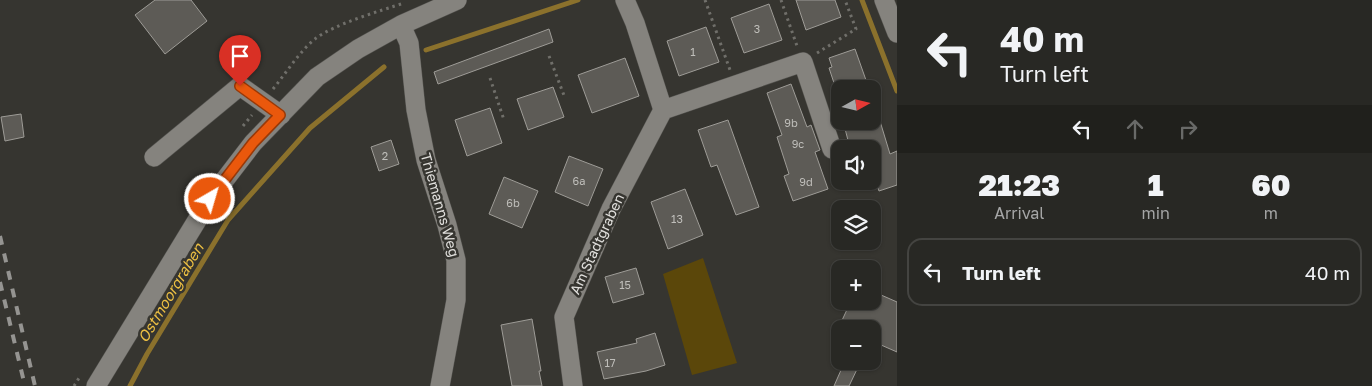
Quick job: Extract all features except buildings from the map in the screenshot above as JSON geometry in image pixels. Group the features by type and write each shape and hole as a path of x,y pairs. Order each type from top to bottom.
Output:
{"street":[{"path":"96,386 210,199 253,143 317,78 358,49 401,25 457,0"},
{"path":"625,0 635,23 663,110 803,62 831,145"},
{"path":"884,0 897,32"},
{"name":"Thiemanns Weg","path":"401,25 409,43 416,110 426,160 448,225 456,260 456,300 440,386"},
{"path":"154,157 240,86 280,115"},
{"name":"Am Stadtgraben","path":"573,386 564,317 611,209 663,110"}],"path":[{"path":"705,0 736,85"},
{"path":"781,0 803,62 856,29 845,0"},
{"path":"550,56 565,98"},
{"path":"490,78 504,120"}],"shaded area":[{"path":"703,258 737,363 692,375 663,274"}],"waterway":[{"name":"Ostmoorgraben","path":"426,50 578,0"},
{"path":"862,0 897,91"},
{"name":"Ostmoorgraben","path":"130,386 147,354 228,220 310,128 384,67"}],"railway":[{"path":"0,236 35,386"},
{"path":"0,282 25,386"}],"route":[{"path":"210,199 253,143 280,115 240,86"}]}
